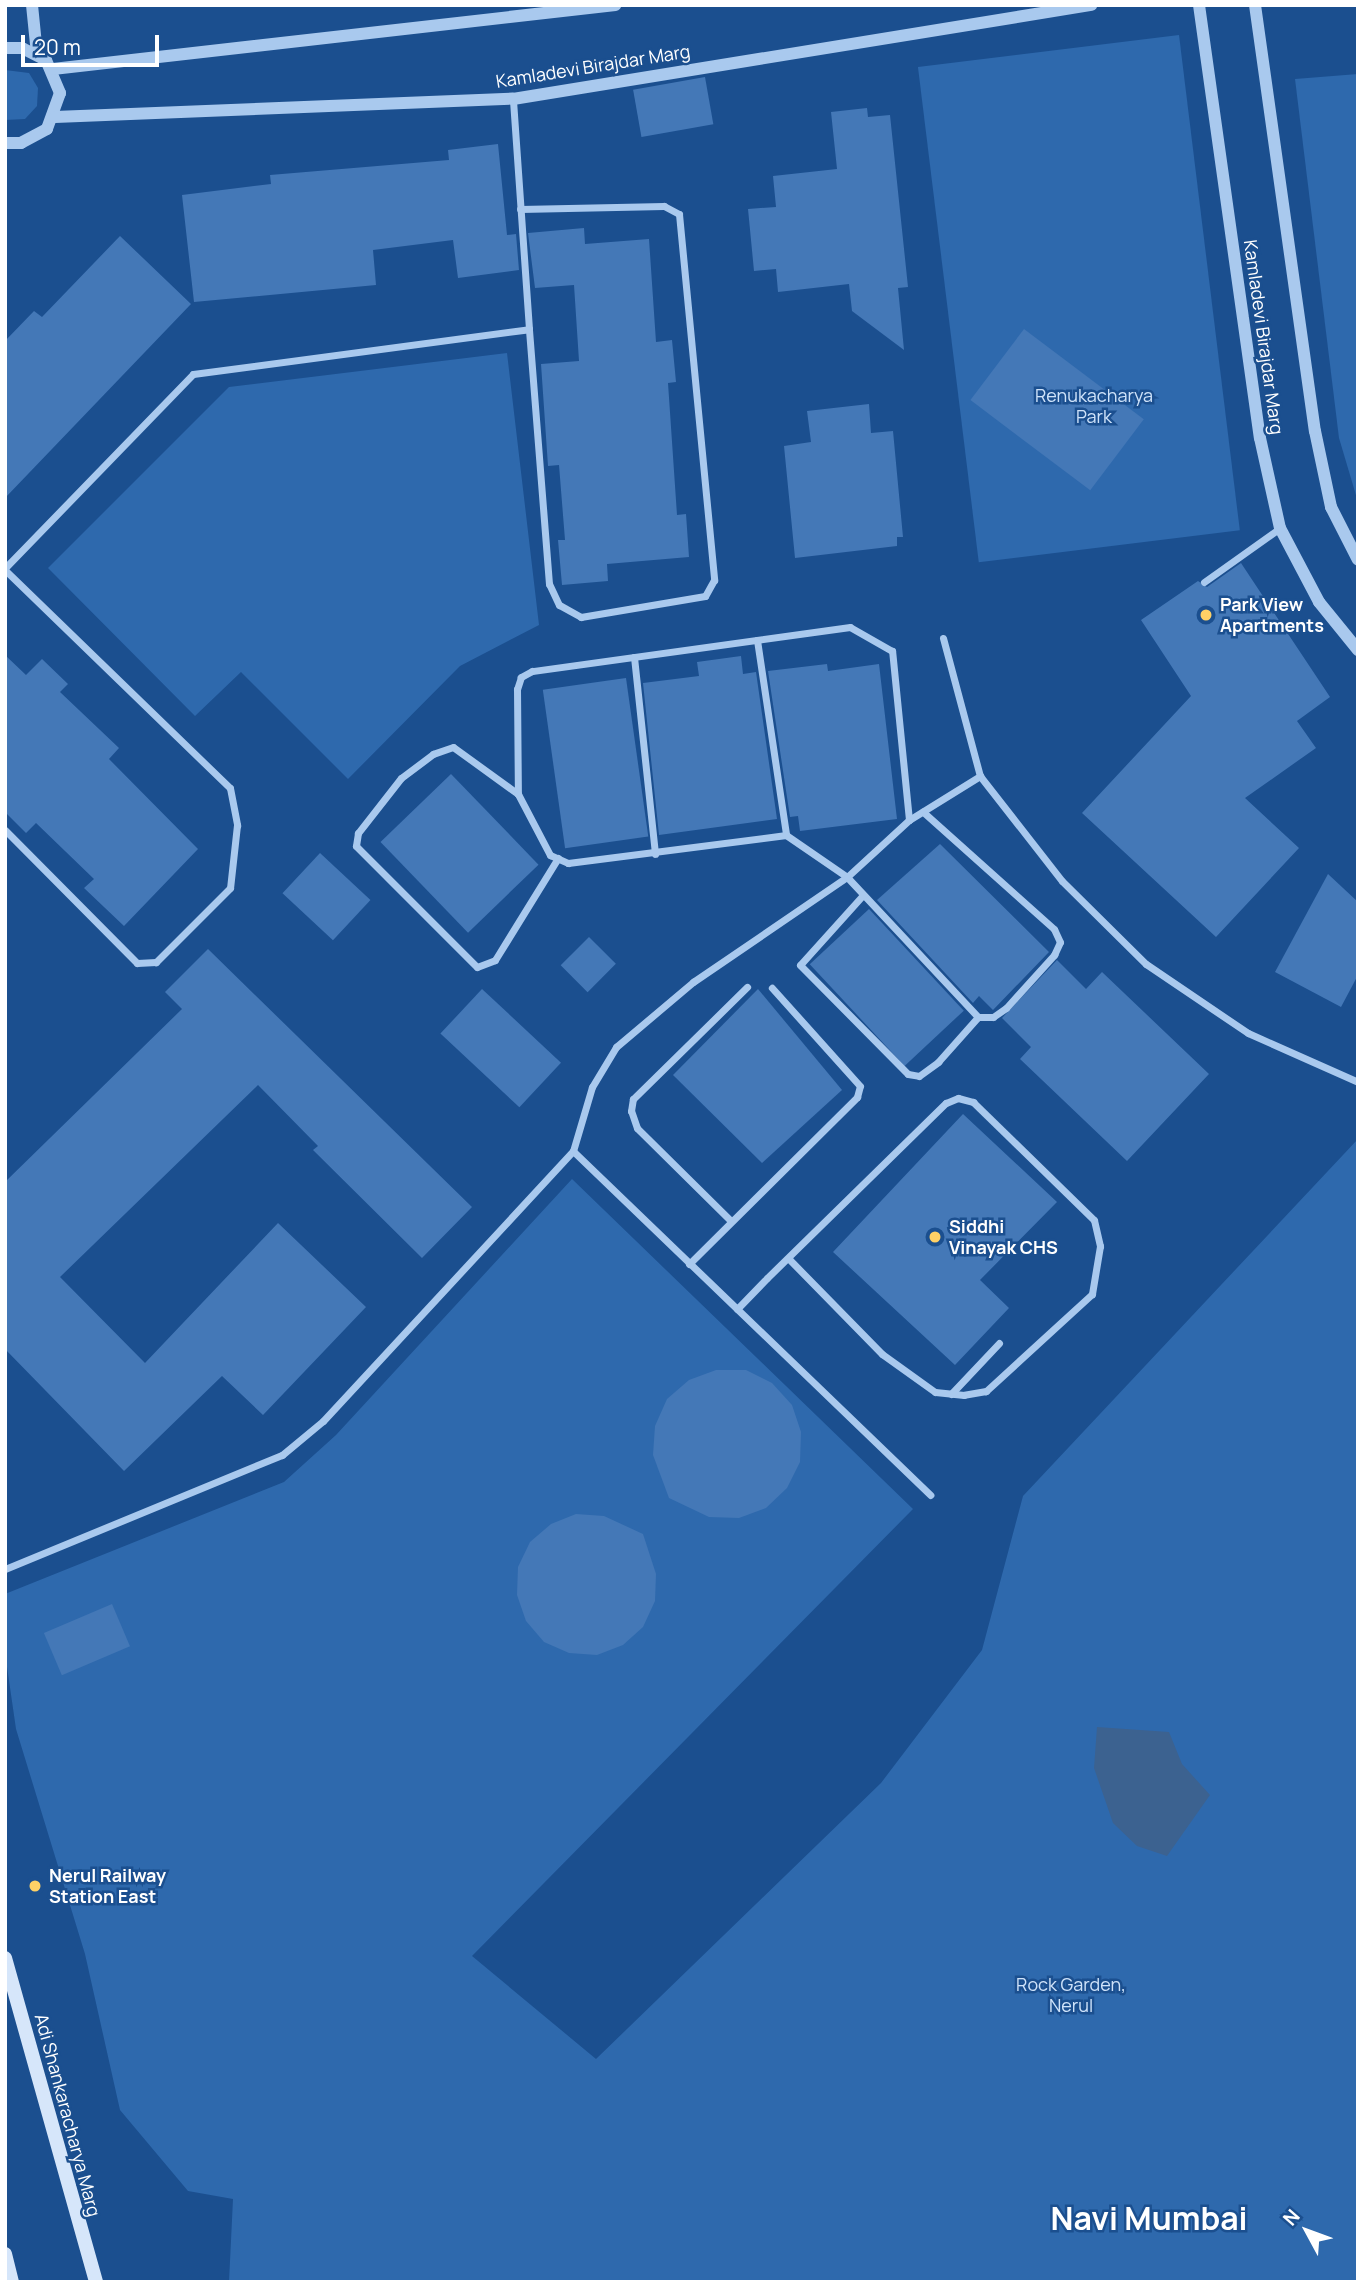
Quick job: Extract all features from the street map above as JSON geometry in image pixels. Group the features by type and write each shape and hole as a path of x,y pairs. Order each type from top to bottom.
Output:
{"main road":[{"name":"Adi Shankaracharya Marg","path":"5,1958 96,2282"},
{"path":"5,2254 12,2282"}],"street":[{"path":"32,5 37,54"},
{"path":"53,69 615,5"},
{"name":"Kamladevi Birajdar Marg","path":"55,117 513,99 1091,5"},
{"name":"Kamladevi Birajdar Marg","path":"1199,5 1261,438 1280,528 1319,602 1358,650"},
{"name":"Kamladevi Birajdar Marg","path":"1255,5 1315,431 1331,507 1358,559"},
{"path":"5,48 37,54 53,69 60,93 55,117 34,138 5,143"},
{"path":"513,99 520,209 529,329 550,584 559,605 580,617 705,596 713,580 679,214 664,206 520,209"},
{"path":"5,830 137,963 156,962 230,888 237,825 230,788 5,569 193,374 529,329"},
{"path":"1204,582 1280,528"},
{"path":"909,821 892,651 850,627 634,657 521,677 517,689 518,794 535,831 558,858 568,863 655,854 786,835 847,877 978,1017 993,1017 1006,1008 1060,942 1054,929 923,812"},
{"path":"943,638 980,776 1062,881 1146,964 1248,1033 1358,1082"},
{"path":"757,640 786,835"},
{"path":"634,657 655,854"},
{"path":"518,794 453,747 433,754 401,778 358,832 356,846 477,967 495,960 558,858"},
{"path":"5,1569 282,1455 323,1422 573,1151 592,1087 616,1047 693,982 847,877 909,821 980,776"},
{"path":"863,895 800,965 806,975 908,1074 919,1076 938,1062 978,1017"},
{"path":"731,1222 637,1128 631,1111 633,1099 747,988"},
{"path":"689,1264 857,1097 860,1086 772,988"},
{"path":"737,1309 788,1258 946,1103 958,1098 973,1102 1094,1220 1100,1246 1092,1294 986,1391 951,1394 935,1392 882,1354 788,1258"},
{"path":"573,1151 930,1495"},
{"path":"951,1394 999,1343"}],"green space":[{"name":"Renukacharya Park","path":"1179,35 1240,530 979,562 918,67"},
{"path":"5,70 29,73 38,88 37,106 25,119 5,120"},
{"path":"1358,74 1358,502 1339,438 1295,79"},
{"path":"507,353 539,625 460,666 348,779 241,672 195,716 48,568 229,387"},
{"name":"Rock Garden, Nerul","path":"1358,1139 1358,2282 229,2282 233,2199 188,2191 120,2110 85,1954 16,1729 5,1653 5,1594 284,1482 336,1435 572,1179 913,1509 472,1956 596,2059 881,1783 982,1650 1023,1496"}],"shaded area":[{"path":"1097,1727 1169,1732 1182,1764 1210,1795 1167,1856 1137,1846 1113,1823 1094,1768"}],"building":[{"path":"705,77 713,124 641,137 633,90"},
{"path":"867,108 868,117 890,115 908,287 898,288 904,350 852,311 849,284 778,292 776,269 754,271 748,209 776,207 773,176 837,169 831,112"},
{"path":"498,144 507,235 516,234 519,270 458,278 453,240 373,250 376,285 194,302 182,195 271,184 270,175 449,160 448,150"},
{"path":"584,228 585,244 649,239 656,342 672,340 676,382 668,383 677,515 686,514 689,557 607,564 608,581 562,585 558,540 565,540 559,465 548,466 541,364 579,361 574,285 535,288 528,233"},
{"path":"120,236 191,304 5,498 5,341 34,311 42,317"},
{"path":"1024,329 1144,419 1090,490 970,400"},
{"path":"869,404 871,433 893,431 903,537 897,537 897,546 795,558 784,446 811,442 807,411"},
{"path":"1241,563 1330,697 1297,721 1316,748 1245,798 1299,848 1216,937 1082,813 1191,696 1141,620 1198,581 1207,587"},
{"path":"5,655 26,675 42,659 68,684 60,692 119,748 109,759 198,849 124,926 84,888 94,879 36,823 26,833 5,812"},
{"path":"741,656 743,674 756,672 777,819 659,835 643,683 699,676 697,662"},
{"path":"827,664 828,671 879,664 897,819 800,831 798,816 790,817 768,671"},
{"path":"626,678 648,836 565,848 543,690"},
{"path":"451,774 539,865 468,933 381,842"},
{"path":"940,844 1049,952 993,1010 979,996 973,1003 877,900"},
{"path":"320,853 370,900 333,940 282,893"},
{"path":"1328,874 1358,902 1358,975 1341,1007 1275,972"},
{"path":"869,909 964,1011 905,1066 810,964"},
{"path":"589,937 616,964 588,992 561,965"},
{"path":"208,949 472,1207 422,1258 313,1150 318,1146 258,1085 60,1277 145,1363 278,1223 366,1307 263,1415 222,1376 124,1471 5,1349 5,1182 182,1009 165,992"},
{"path":"1057,960 1086,989 1102,972 1209,1074 1127,1161 1020,1059 1031,1047 1002,1018"},
{"path":"482,989 561,1063 519,1107 440,1034"},
{"path":"758,989 842,1090 762,1163 673,1075"},
{"name":"Siddhi Vinayak CHS","path":"963,1114 1057,1202 980,1280 1009,1308 955,1365 833,1252"},
{"path":"716,1370 746,1370 772,1383 792,1405 801,1432 800,1462 787,1488 766,1508 739,1518 709,1517 669,1498 653,1455 655,1426 667,1399 689,1380"},
{"path":"576,1514 604,1516 643,1534 656,1574 655,1601 643,1627 623,1645 597,1655 569,1653 544,1642 526,1621 517,1595 518,1567 530,1542 551,1524"},
{"path":"112,1604 130,1646 62,1675 44,1633"}],"place":[{"name":"Park View Apartments","path":"1206,615"},
{"name":"Siddhi Vinayak CHS","path":"935,1237"},
{"name":"Nerul Railway Station East","path":"35,1886"}],"district":[{"name":"Navi Mumbai","path":"1149,2218"}]}
